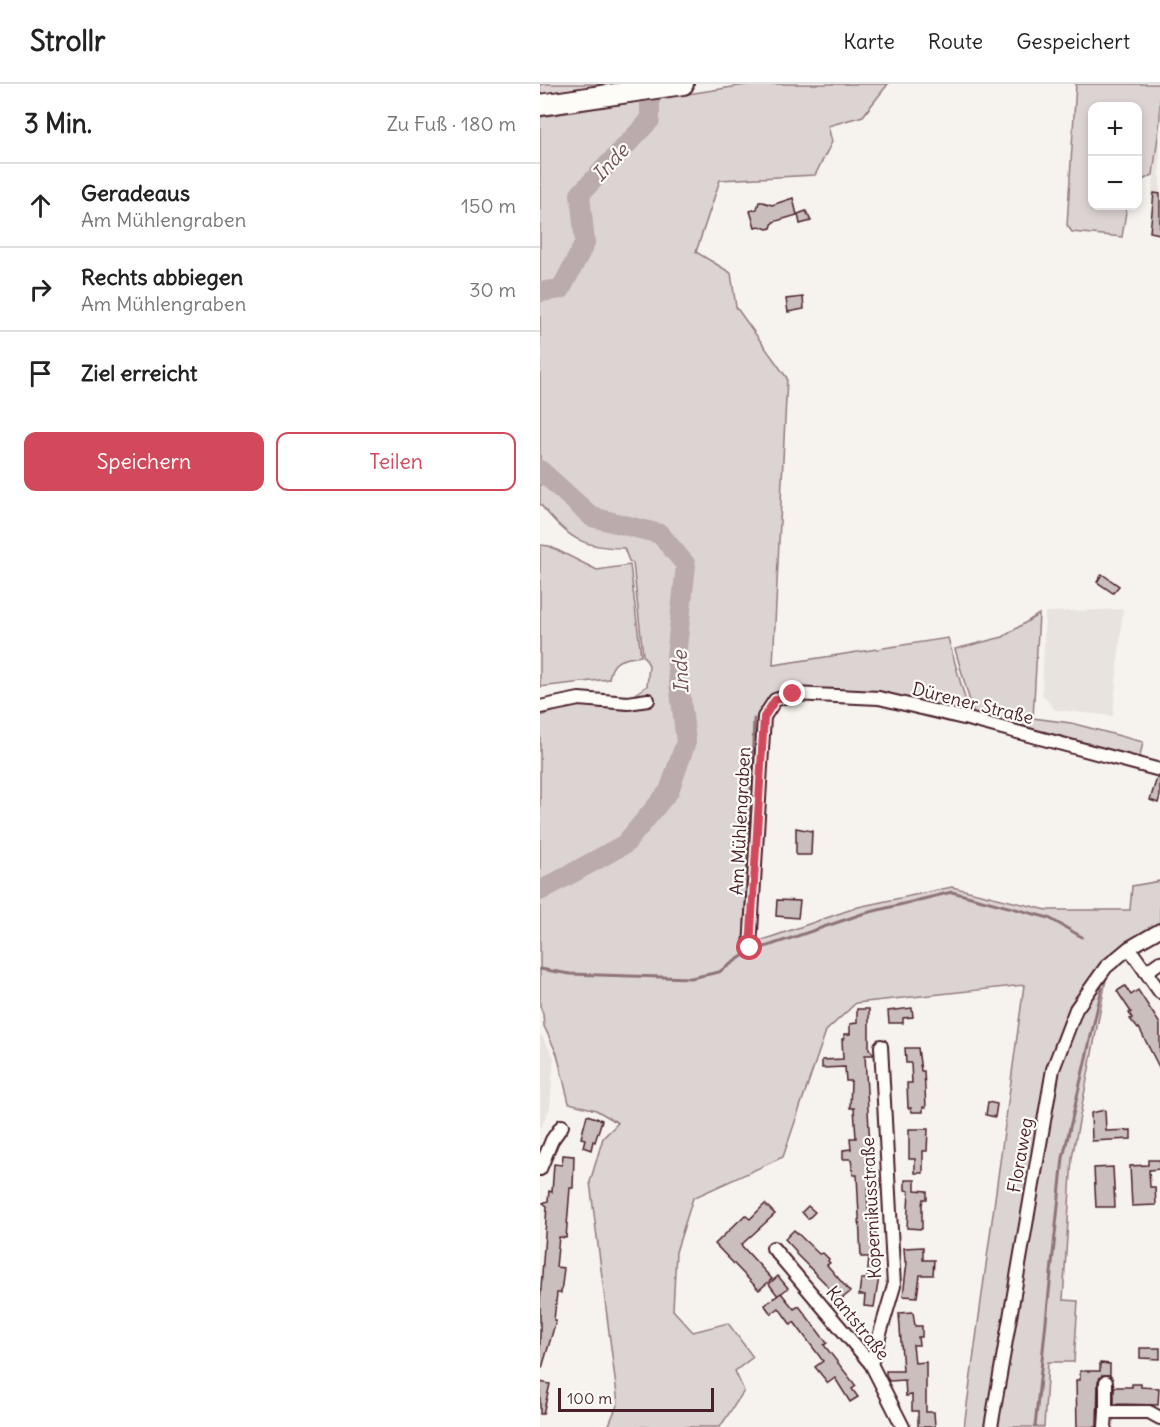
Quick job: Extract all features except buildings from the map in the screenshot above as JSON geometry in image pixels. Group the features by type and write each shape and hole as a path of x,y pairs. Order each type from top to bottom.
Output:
{"main road":[{"path":"540,105 683,84"}],"street":[{"name":"Dürener Straße","path":"775,700 793,694 879,698 1160,770"},
{"path":"540,707 579,699 628,703 648,700"},
{"name":"Am Mühlengraben","path":"750,948 764,717 775,700"},
{"name":"Floraweg","path":"991,1427 1053,1069 1076,1010 1106,966 1129,948 1160,930"},
{"path":"1129,948 1160,992"},
{"path":"1146,972 1160,962"},
{"name":"Kopernikusstraße","path":"871,1364 894,1286 881,1046"},
{"path":"540,1169 552,1140 562,1126"},
{"name":"Kantstraße","path":"773,1248 871,1364 903,1427"},
{"path":"1105,1427 1106,1382"},
{"path":"1106,1412 1149,1412 1160,1418"}],"shaded area":[{"path":"540,84 613,84 540,94"},
{"path":"752,84 888,84 863,116 828,126 832,142 815,175 720,180 696,252 731,273 736,307 787,378 773,665 948,638 966,702 966,710 957,714 792,692 761,716 754,943 858,907 952,887 1047,910 1130,910 1132,886 1160,881 1160,926 1129,943 1098,966 1106,980 1072,1158 1063,1300 1078,1301 1074,1362 1048,1362 1044,1427 964,1427 1024,985 856,1003 826,1031 783,1157 693,1198 676,1252 673,1310 693,1332 728,1323 753,1357 735,1371 744,1391 720,1427 608,1427 618,1403 590,1182 603,1138 618,1123 596,1110 569,1103 557,1054 544,1026 540,1006 540,716 580,703 634,706 635,694 647,686 649,665 643,655 633,563 629,561 624,548 597,546 576,538 558,525 540,504 540,117"},
{"path":"1076,84 1160,84 1160,120 1153,175 1142,180 1142,102 1088,102 1088,210 1126,210 1122,237 1072,232 1067,225"},
{"path":"1160,120 1160,200 1151,199"},
{"path":"540,545 549,546 597,570 630,565 641,656 616,663 610,672 609,679 540,687"},
{"path":"1123,609 1113,716 1055,710 1042,694 1045,612"},
{"path":"1039,614 1033,718 1071,723 1143,742 1139,761 975,719 955,649 1003,637"},
{"path":"540,1033 554,1057 550,1108 540,1129"}],"waterway":[{"name":"Inde","path":"540,292 561,289 585,243 580,194 650,120 650,84"},
{"name":"Inde","path":"540,470 592,517 660,534 686,565 676,657 686,742 669,791 625,844 540,891"},
{"path":"745,924 754,719"},
{"path":"753,951 862,914 952,892 1049,918 1082,937"},
{"path":"540,969 570,974 691,978 719,972 744,955 745,946"},
{"path":"1035,1427 1063,1158 1102,988"}],"route":[{"path":"750,948 764,717 775,700 793,694"}]}
